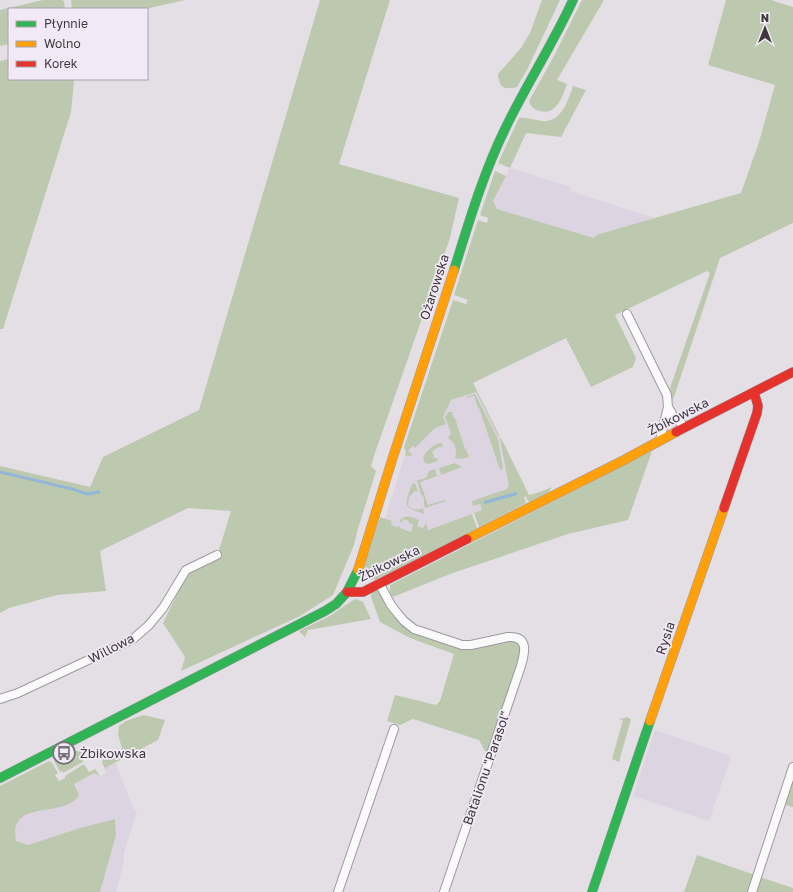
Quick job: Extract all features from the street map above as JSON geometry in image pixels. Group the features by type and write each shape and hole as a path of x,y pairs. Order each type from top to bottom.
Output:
{"street":[{"name":"Ożarowska","path":"347,592 357,572 468,224 489,165 517,106 573,0"},
{"path":"627,314 667,396 668,407 660,440"},
{"name":"Żbikowska","path":"0,778 325,611 336,604 347,592 363,592 793,372"},
{"name":"Rysia","path":"592,892 757,413 758,406 754,392"},
{"path":"668,407 674,417 685,427"},
{"name":"Willowa","path":"0,699 18,693 133,639 149,625 163,608 186,570 217,555"},
{"name":"Batalionu \"Parasol\"","path":"379,583 391,605 404,621 414,629 462,645 471,645 508,637 515,637 524,643 525,651 521,666 444,892"},
{"path":"338,892 394,729"},
{"path":"752,892 793,767"}],"shaded area":[{"path":"510,168 571,187 570,191 655,218 596,235 594,238 497,209 493,201"},
{"path":"473,383 529,495 416,534 395,533 385,518 406,452 455,392"},
{"path":"655,730 731,756 709,821 633,796"},
{"path":"115,762 134,810 137,811 124,853 123,866 116,892 0,892 0,821 94,773 100,776 106,773 107,767"}],"green space":[{"path":"43,0 61,0 64,1 65,8 9,8"},
{"path":"71,0 185,0 148,8 72,8"},
{"path":"320,0 390,0 339,164 459,198 450,238 371,466 376,471 354,545 333,595 300,616 181,671 185,657 163,623 187,574 222,557 219,550 231,511 188,508 100,551 106,591 57,595 9,608 0,613 0,466 90,487 103,457 199,410"},
{"path":"542,0 560,0 528,68 517,87 503,87 498,74 521,48 530,33"},
{"path":"582,0 604,0 557,80 567,84 558,104 555,108 546,112 536,110 532,107 529,101 554,56"},
{"path":"726,0 771,0 793,7 793,223 720,258 673,400 670,388 710,273 707,271 615,315 636,358 633,367 591,387 566,338 473,383 499,435 498,436 476,392 451,400 443,417 446,424 435,428 415,448 413,446 408,451 413,455 405,455 406,452 404,447 453,300 466,304 468,300 454,295 478,220 487,223 488,218 480,215 495,171 506,176 493,201 497,209 594,238 596,235 741,193 759,142 775,85 708,65"},
{"path":"8,8 8,44 0,46 0,10"},
{"path":"8,59 8,80 74,80 71,112 3,329 0,329 0,61"},
{"path":"573,86 586,90 561,137 526,133 510,168 498,163 519,118 549,121 559,115 563,110"},
{"path":"475,394 498,439 503,469 500,470 474,396 466,397"},
{"path":"448,412 452,412 455,418 469,457 461,459 455,458 455,447 453,442 448,438 451,433 445,417"},
{"path":"501,438 529,495 552,487 548,493 529,502 525,496 526,503 479,527 474,513 482,510 480,504 473,506 472,501 507,489 509,486"},
{"path":"439,443 443,444 442,447 438,447 432,452 433,457 438,459 437,461 429,464 425,463 423,459 427,451"},
{"path":"652,451 628,520 568,534 450,574 393,597 390,592 390,585"},
{"path":"455,463 462,467 441,475 439,468"},
{"path":"435,469 437,476 420,482 428,505 446,501 425,508 424,498 421,494 417,481 426,478 429,471"},
{"path":"415,483 418,492 413,492 409,497 408,505 415,510 423,508 424,514 411,509 407,504 412,484"},
{"path":"472,514 477,528 376,579 367,580 364,578 363,570 380,517 392,521 391,525 397,527 399,526 400,528 411,532 413,524 408,523 409,521 403,519 402,522 400,522 402,518 409,517 419,520 417,526 423,528 426,523 428,530"},
{"path":"378,590 397,619 463,649 509,640 518,643 521,650 521,657 489,752 485,751 479,740 413,719 400,725 387,721 395,695 436,705 440,701 454,654 410,638 380,622 371,597 372,593"},
{"path":"356,599 363,602 371,619 308,630 305,637 299,631 328,617"},
{"path":"143,715 165,720 158,740 107,767 106,770 102,763 103,759 122,749 118,734 119,726 126,721"},
{"path":"626,717 631,719 619,762 612,759 623,720 618,719"},
{"path":"78,751 83,752 88,756 82,759 83,762 63,773 62,771 60,772 54,761"},
{"path":"49,761 58,773 55,775 59,781 84,764 89,772 95,769 100,776 94,773 74,784 79,795 72,802 62,807 29,814 20,819 16,827 16,841 28,845 80,828 115,819 116,835 100,892 0,892 0,786"},
{"path":"793,773 793,807 783,804"},
{"path":"697,855 755,875 749,892 684,892"},
{"path":"760,877 793,888 793,892 754,892"}],"water":[{"path":"516,492 517,495 485,504 484,503 484,501"}],"waterway":[{"path":"0,472 87,494 99,492"}],"traffic: fast":[{"path":"454,270 477,198 497,146 573,0"},
{"path":"0,778 325,611 336,604 347,592 358,570"},
{"path":"592,892 650,721"}],"traffic: slow":[{"path":"358,570 454,270"},
{"path":"467,539 624,460 676,432"},
{"path":"650,721 724,508"}],"traffic: jam":[{"path":"676,432 793,372"},
{"path":"724,508 757,413 758,406 754,392"},
{"path":"347,592 363,592 467,539"}],"place":[{"name":"Żbikowska","path":"64,753"}]}
